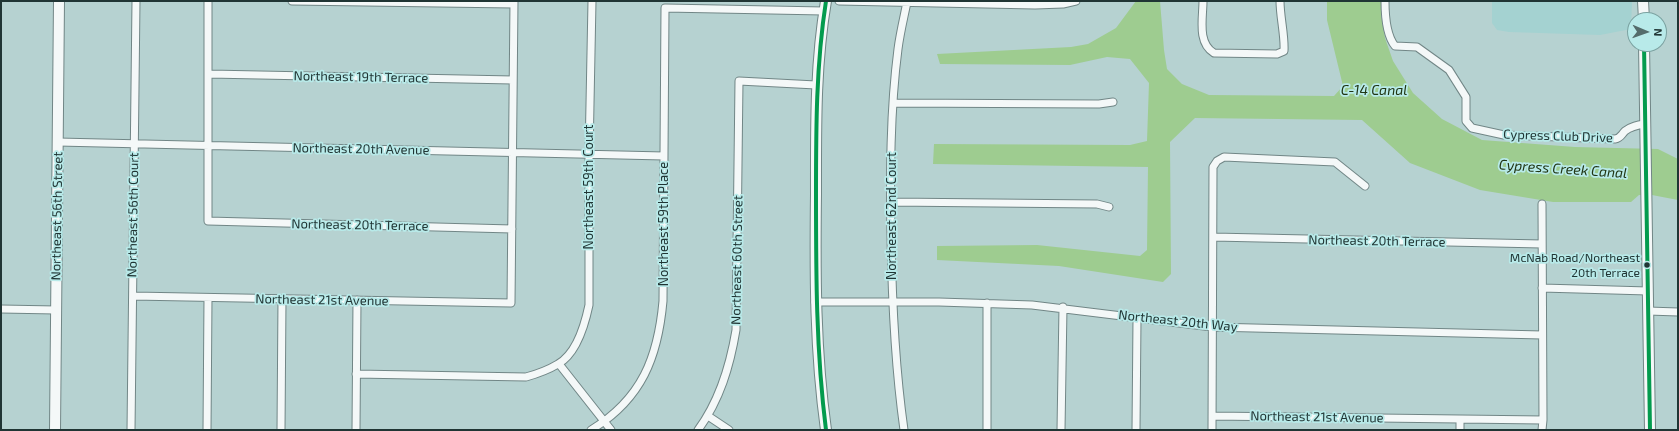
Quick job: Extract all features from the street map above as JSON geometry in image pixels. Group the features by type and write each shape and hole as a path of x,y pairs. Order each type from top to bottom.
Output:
{"street":[{"name":"Northeast 56th Street","path":"54,430 59,1"},
{"name":"Northeast 56th Court","path":"131,430 136,1"},
{"path":"208,1 209,146"},
{"path":"292,1 514,3 512,229"},
{"name":"Northeast 59th Court","path":"559,364 574,346 586,324 589,305 589,155 592,1"},
{"path":"839,1 1035,5 1063,4 1076,1"},
{"path":"1203,1 1203,39 1207,48 1214,53 1277,54 1284,51 1280,19 1280,1"},
{"name":"Cypress Club Drive","path":"1385,1 1385,12 1392,42 1395,46 1417,47 1449,70 1466,97 1466,121 1472,128 1504,135 1615,139 1620,138 1632,126 1645,124"},
{"path":"1644,1 1644,12"},
{"name":"Northeast 62nd Court","path":"904,430 895,352 892,303 891,202 893,103 898,49 907,2"},
{"path":"825,6 816,85 815,302 817,348 826,430"},
{"name":"Northeast 59th Place","path":"591,430 604,422 626,401 641,382 653,359 660,332 664,301 665,8 825,6"},
{"path":"1644,52 1650,430"},
{"name":"Northeast 19th Terrace","path":"209,74 513,80"},
{"name":"Northeast 60th Street","path":"698,430 708,416 725,377 732,354 736,330 740,81 816,85"},
{"path":"893,103 1099,104 1113,102"},
{"name":"Northeast 20th Avenue","path":"58,142 664,156"},
{"name":"Northeast 20th Terrace","path":"209,146 208,221 512,229"},
{"path":"1212,430 1213,167 1217,161 1224,157 1335,162 1365,186"},
{"path":"891,202 1097,204 1109,207"},
{"path":"1542,204 1542,430"},
{"name":"Northeast 21st Avenue","path":"132,296 511,303 512,229"},
{"name":"Northeast 20th Terrace","path":"1213,237 1542,244"},
{"path":"1542,288 1648,291"},
{"path":"207,430 208,298"},
{"path":"281,430 282,299"},
{"path":"356,430 357,300"},
{"name":"Northeast 20th Way","path":"815,302 987,303 1062,308 1137,319 1212,327 1542,335"},
{"path":"987,303 987,430"},
{"path":"1061,430 1062,308"},
{"path":"1,309 56,310"},
{"path":"1648,311 1678,312"},
{"path":"1136,430 1137,319"},
{"path":"356,374 526,377 543,372 559,364 611,430"},
{"path":"708,416 729,430"},
{"name":"Northeast 21st Avenue","path":"1212,416 1543,420"},
{"path":"1460,420 1460,430"}],"shaded area":[{"path":"1492,1 1632,1 1632,12 1627,12 1627,30 1600,35 1509,32 1497,30 1492,23"}],"water":[{"name":"C-14 Canal","path":"1136,1 1160,1 1167,69 1182,84 1209,95 1334,96 1343,86 1327,20 1327,1 1381,1 1381,15 1385,38 1393,61 1413,93 1442,119 1482,140 1575,147 1658,149 1678,159 1678,200 1652,195 1639,195 1631,202 1553,202 1480,190 1410,163 1362,120 1195,118 1170,142 1171,274 1163,282 1059,266 937,260 937,246 1037,245 1140,256 1147,250 1148,167 933,164 934,144 1130,145 1147,141 1149,83 1130,59 1107,57 1070,65 940,64 937,54 1071,47 1088,44 1116,28"}],"transit line":[{"path":"826,1 818,73 816,194 818,341 826,430"},
{"path":"1644,52 1650,430"}],"place":[{"name":"McNab Road/Northeast 20th Terrace","path":"1647,265"}],"water label":[{"name":"Cypress Creek Canal","path":"1563,169"}]}
